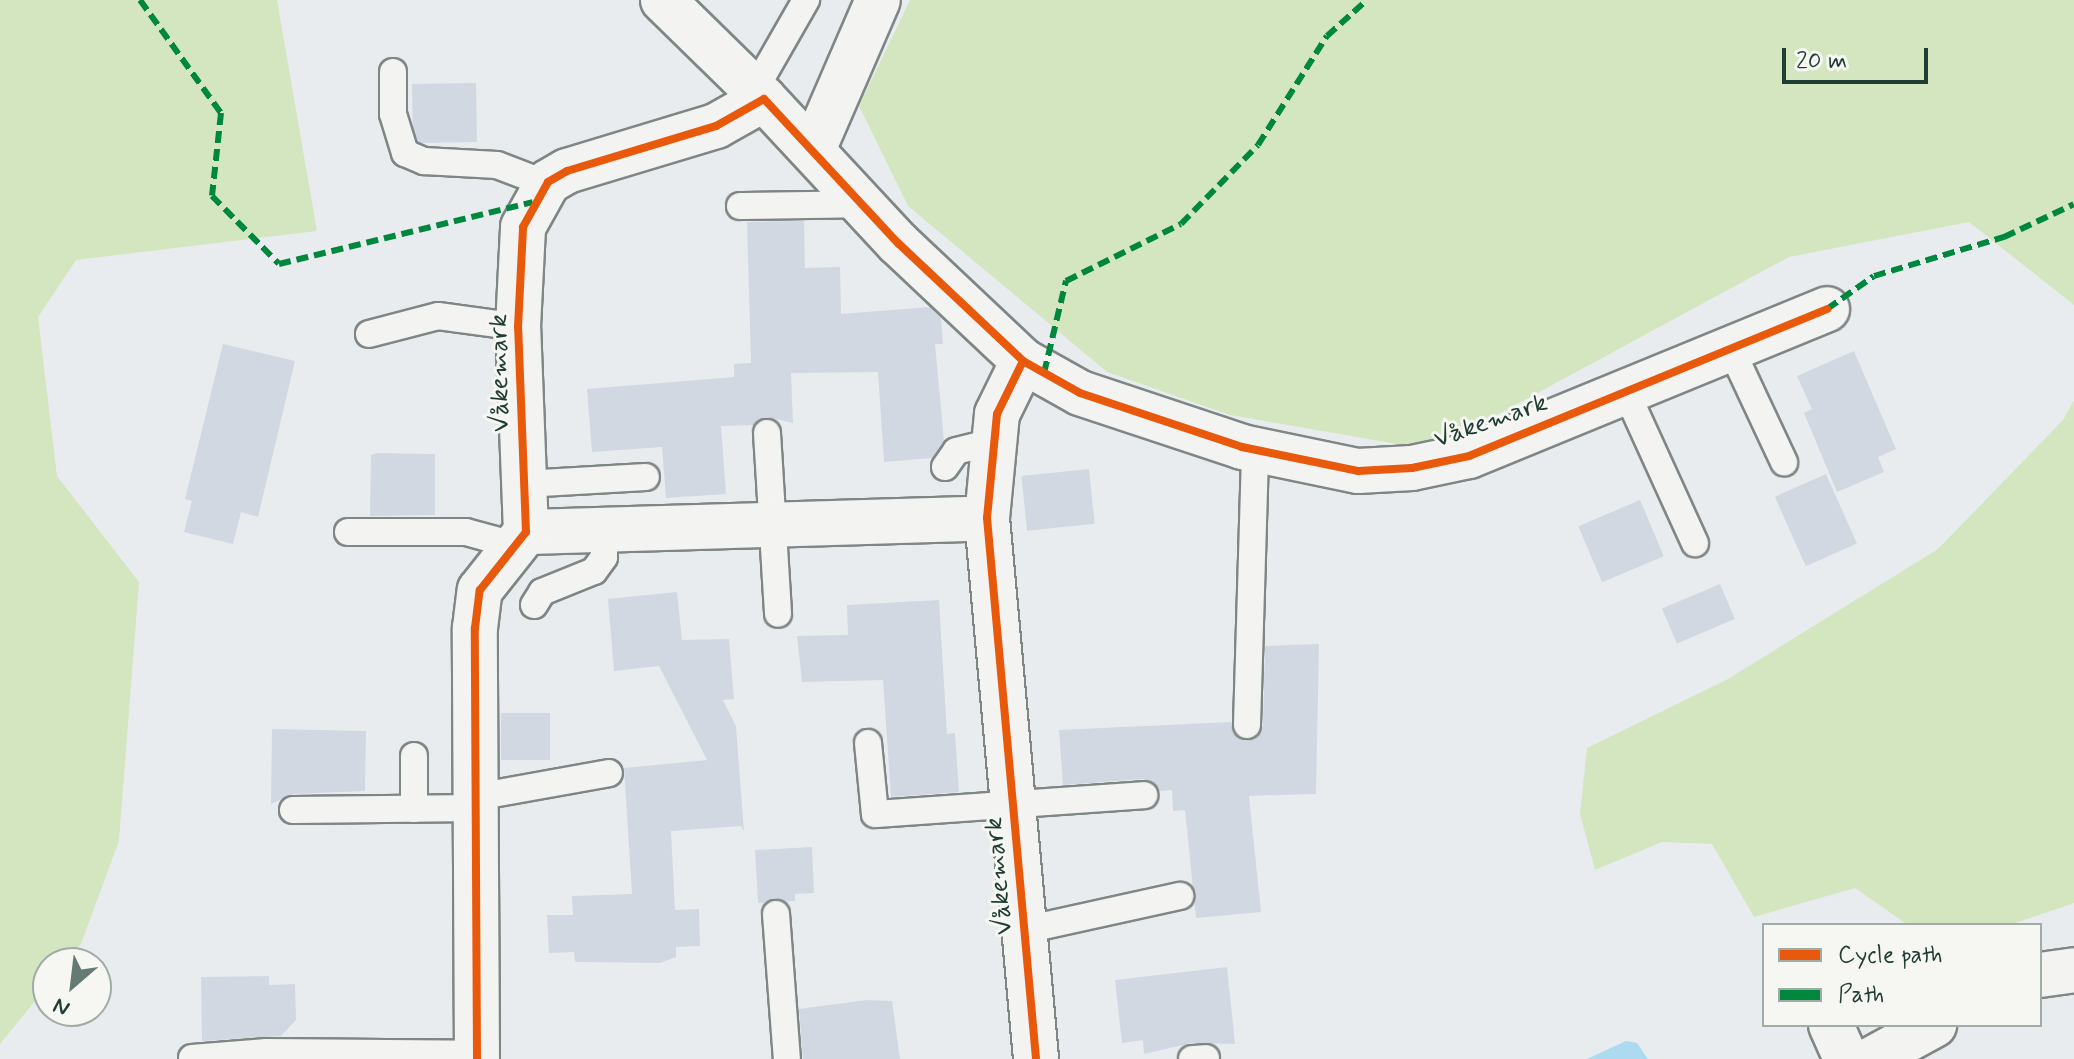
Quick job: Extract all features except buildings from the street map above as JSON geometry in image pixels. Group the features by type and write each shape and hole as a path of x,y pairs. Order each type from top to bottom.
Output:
{"street":[{"name":"Våkemark","path":"663,0 759,94 862,204 1023,361 1080,393 1255,449 1358,471 1412,468 1469,456 1732,351 1827,309"},
{"path":"813,150 878,0"},
{"path":"547,184 588,162 716,126 759,94"},
{"name":"Våkemark","path":"518,538 524,484 518,327 523,227 547,184"},
{"name":"Våkemark","path":"1023,361 1002,399 992,442 987,518 1036,1059"},
{"path":"477,1057 475,628 480,590 518,538 604,530 987,518"},
{"path":"2042,975 2074,970"},
{"path":"1832,1027 1846,1059"},
{"path":"1872,1059 1930,1027"}],"lane":[{"path":"759,94 806,0"},
{"path":"393,72 393,114 405,153 424,161 497,165 547,184"},
{"path":"740,206 862,204"},
{"path":"369,334 438,316 518,327"},
{"path":"1732,351 1784,462"},
{"path":"1627,394 1695,543"},
{"path":"767,433 778,614"},
{"path":"945,467 956,451 992,442"},
{"path":"1247,725 1255,449"},
{"path":"524,484 646,477"},
{"path":"534,605 542,592 594,571 604,557 604,530"},
{"path":"348,532 466,532 518,538"},
{"path":"868,743 875,814 1144,795"},
{"path":"414,756 414,809"},
{"path":"293,810 414,809 476,802 609,773"},
{"path":"1025,930 1180,896"},
{"path":"776,914 787,1059"},
{"path":"192,1058 267,1052 477,1057"}],"green space":[{"path":"0,0 277,0 317,231 76,260 38,317 57,476 139,582 119,841 79,947 32,947 32,1005 0,1044"},
{"path":"910,0 2074,0 2074,305 1969,222 1789,257 1432,450 1230,415 1107,372 908,206 859,106"},
{"path":"2074,400 2074,903 2016,923 1905,923 1855,888 1754,917 1712,844 1662,842 1595,870 1580,814 1587,748 1728,679 1938,549 2063,420"}],"water":[{"path":"1626,1041 1637,1043 1648,1059 1587,1059"}],"marked path":[{"path":"140,0 221,113 212,196 279,264 533,202"},
{"path":"1044,373 1066,281 1181,224 1258,145 1327,36 1367,0"},
{"path":"1827,309 1874,276 2004,237 2074,204"}],"cycle path":[{"path":"477,1059 475,628 480,590 526,532 518,327 523,227 548,182 567,171 716,126 764,99 898,243 1023,361 997,414 987,518 1036,1059"},
{"path":"1023,361 1080,393 1242,447 1358,471 1412,468 1469,456 1827,309"}]}
